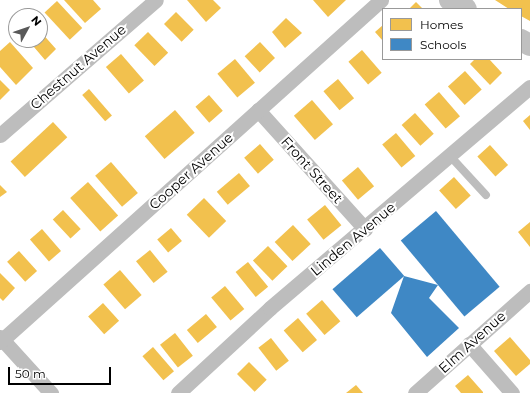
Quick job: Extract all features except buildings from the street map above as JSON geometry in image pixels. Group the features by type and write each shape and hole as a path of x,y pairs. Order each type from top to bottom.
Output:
{"main road":[{"path":"450,0 464,8"}],"street":[{"name":"Chestnut Avenue","path":"0,135 156,0"},
{"name":"Cooper Avenue","path":"1,340 381,0"},
{"name":"Linden Avenue","path":"178,393 270,308 365,229 530,87"},
{"name":"Front Street","path":"258,110 365,229"},
{"name":"Elm Avenue","path":"415,393 530,291"},
{"path":"1,340 51,393"},
{"path":"469,344 512,393"}],"lane":[{"path":"450,156 486,195"}]}
